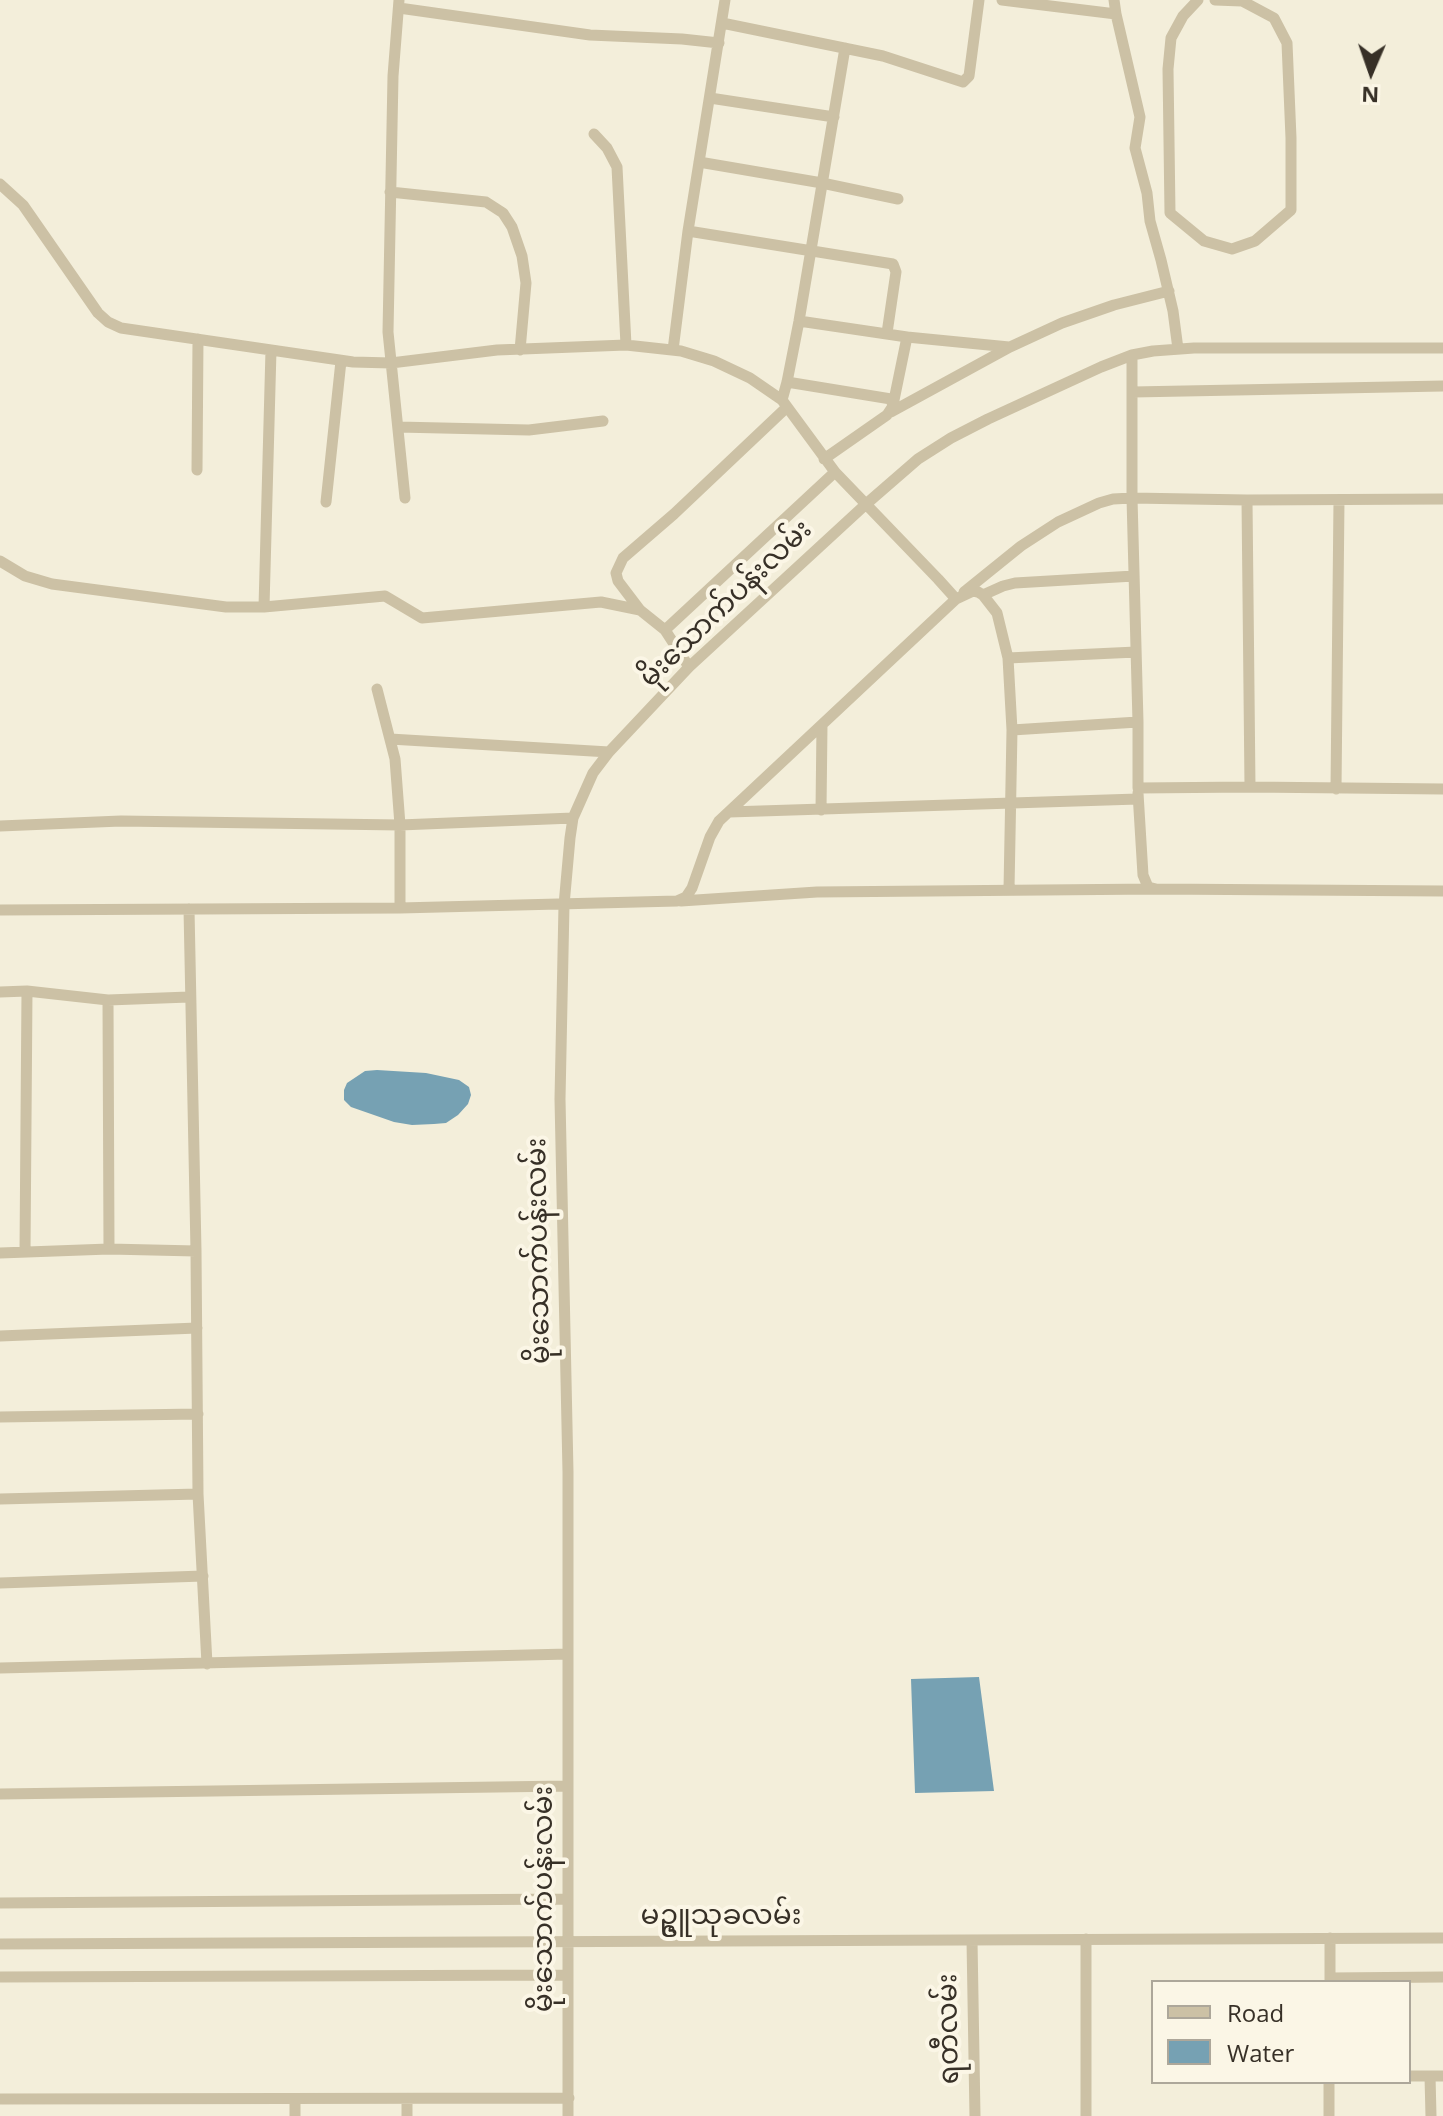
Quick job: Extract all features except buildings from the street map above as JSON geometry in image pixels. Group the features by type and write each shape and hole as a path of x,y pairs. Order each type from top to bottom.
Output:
{"street":[{"path":"673,350 688,231 725,0"},
{"path":"722,23 883,56 963,82 969,76 979,0"},
{"path":"1002,0 1116,14"},
{"path":"1114,0 1140,117 1135,148 1169,291 1178,349"},
{"path":"1198,0 1183,16 1171,38 1168,69 1170,213 1204,241 1232,249 1255,241 1291,210 1287,43 1274,18 1242,1 1215,0"},
{"path":"405,498 388,332 393,76 399,4 590,35 719,43"},
{"path":"689,667 665,630 640,610 618,581 616,573 619,564 784,404 845,48"},
{"path":"710,98 834,117"},
{"path":"594,134 607,148 617,167 626,345"},
{"path":"699,162 898,199"},
{"path":"0,184 23,205 98,313 121,328 341,361 391,363 497,350 626,345 673,350 714,361 750,378 784,404 835,472 956,599"},
{"path":"390,192 486,202 503,213 512,227 522,256 526,283 520,350"},
{"path":"688,231 893,264 896,272 887,333"},
{"path":"824,459 892,409 1010,347 1062,323 1169,291"},
{"path":"799,321 907,337 1010,347"},
{"path":"892,409 907,337"},
{"path":"197,470 198,339"},
{"name":"မိုးသောက်ပန်းလမ်း","path":"568,2116 568,1472 560,1099 564,905 573,818 593,773 689,667 918,459 951,438 1045,391 1132,355 1153,351 1443,348"},
{"path":"264,607 271,350"},
{"path":"1132,355 1138,793 1143,875 1148,887 1156,889"},
{"path":"326,502 341,361"},
{"path":"787,382 888,397 892,409"},
{"path":"1133,392 1443,386"},
{"path":"398,427 529,430 603,421"},
{"path":"665,630 835,472"},
{"path":"677,901 686,897 692,888 719,821 956,599 1021,546 1058,522 1113,499 1443,499"},
{"path":"1247,500 1250,787"},
{"path":"1336,789 1339,500"},
{"path":"0,561 25,576 52,584 226,607 264,607 385,596 422,618 601,602 640,610"},
{"path":"983,595 1015,583 1134,576"},
{"path":"956,599 973,591 983,595 997,613 1008,658 1012,730 1009,889"},
{"path":"1008,658 1136,652"},
{"path":"377,689 395,759 400,825 400,908"},
{"path":"1012,730 1138,722"},
{"path":"821,810 822,725"},
{"path":"390,739 609,752"},
{"path":"729,812 1011,803 1250,787 1443,789"},
{"path":"0,826 121,821 400,825 573,818"},
{"path":"0,910 564,905 817,892 1009,889 1443,891"},
{"path":"189,909 198,1494 207,1664"},
{"path":"0,992 27,991 108,1000 189,997"},
{"path":"25,1252 27,991"},
{"path":"108,1000 109,1249"},
{"path":"0,1253 109,1249 196,1251"},
{"path":"0,1336 197,1328"},
{"path":"0,1417 198,1414"},
{"path":"0,1499 198,1494"},
{"path":"0,1583 203,1576"},
{"path":"0,1668 568,1654"},
{"path":"0,1794 568,1786"},
{"path":"0,1903 568,1899"},
{"path":"1330,1938 1330,1980 1443,1977"},
{"name":"မဥ္ဇူသုခလမ်း","path":"0,1944 1443,1938"},
{"path":"1086,1939 1086,2116"},
{"name":"ရတီလမ်း","path":"972,1940 975,2116"},
{"path":"0,1977 568,1975"},
{"path":"1411,2076 1443,2076"},
{"path":"1430,2076 1431,2116"},
{"path":"1329,2084 1329,2116"},
{"path":"0,2099 569,2098"},
{"path":"295,2099 295,2116"},
{"path":"407,2100 407,2116"}],"water":[{"path":"365,1071 426,1073 459,1080 469,1087 471,1095 468,1104 446,1123 412,1125 394,1122 351,1107 344,1100 347,1083"},
{"path":"979,1677 994,1791 915,1793 911,1679"}]}
